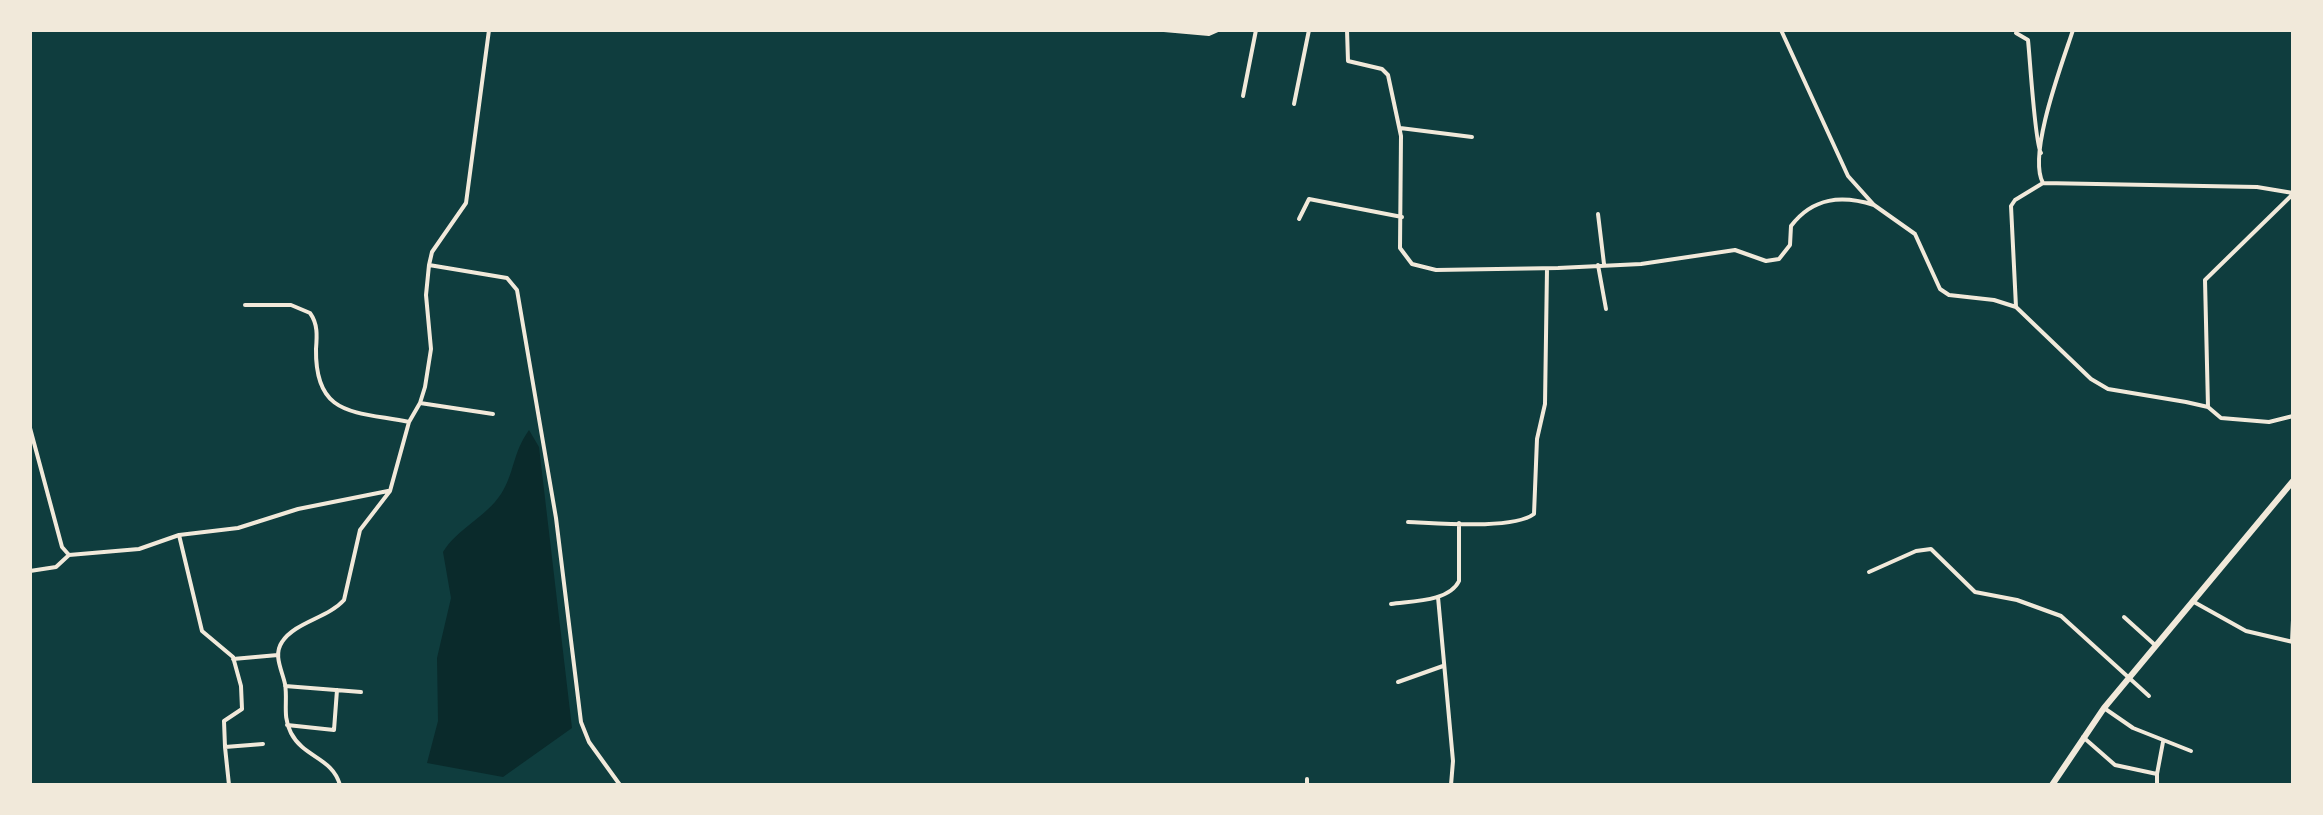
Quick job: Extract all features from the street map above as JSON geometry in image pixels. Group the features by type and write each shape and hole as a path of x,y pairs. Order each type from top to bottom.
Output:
{"main road":[{"path":"2052,785 2104,708 2293,481"}],"street":[{"path":"340,785 334,769 304,752 287,725 285,686 278,655 284,638 344,600 360,530 390,491 409,422 420,403 431,349 427,302 429,265 432,252 466,203 489,30"},
{"path":"1164,30 1209,34 1218,30"},
{"path":"1243,96 1256,30"},
{"path":"1294,104 1309,30"},
{"path":"1347,30 1348,61 1386,71 1400,128 1400,248 1412,264 1436,270 1547,269 1641,264 1726,250 1766,261 1779,259 1790,245 1791,226 1813,206 1840,198 1874,205"},
{"path":"1781,30 1848,176 1874,205 1915,234 1940,289 1949,295 1994,300 2016,307 2098,385 2208,407 2216,416 2228,419 2269,422 2293,416"},
{"path":"2043,183 2039,173 2049,103 2073,30"},
{"path":"2016,33 2028,40 2036,106 2036,144 2041,153"},
{"path":"1400,128 1472,137"},
{"path":"2016,307 2011,206 2043,183 2257,187 2293,194"},
{"path":"2208,407 2205,280 2293,194"},
{"path":"1299,219 1309,199 1402,217"},
{"path":"1598,214 1606,309"},
{"path":"429,265 507,278 519,295 556,518 581,722 589,742 620,785"},
{"path":"1408,522 1523,519 1535,511 1537,439 1545,404 1547,269"},
{"path":"245,305 291,305 310,313 316,326 317,381 325,395 346,409 409,422"},
{"path":"420,403 493,414"},
{"path":"30,428 62,547 69,555"},
{"path":"30,571 56,567 69,555 139,549 179,535 238,528 298,509 390,491"},
{"path":"1391,604 1438,597 1454,589 1459,581 1459,523"},
{"path":"179,535 202,631 233,659 243,703 240,712 224,721 229,785"},
{"path":"1869,572 1916,551 1931,549 1975,592 2017,600 2061,616 2149,696"},
{"path":"1438,597 1453,761 1451,785"},
{"path":"2194,602 2246,631 2292,642 2293,620"},
{"path":"2124,617 2155,645"},
{"path":"233,659 278,655"},
{"path":"1398,682 1443,666"},
{"path":"285,686 361,692"},
{"path":"287,725 334,730 337,690"},
{"path":"2104,708 2163,742 2191,751"},
{"path":"2083,737 2115,765 2157,774"},
{"path":"2157,785 2163,742"},
{"path":"225,747 263,744"}],"water":[{"path":"529,430 539,447 572,728 503,777 427,763 438,721 437,658 451,598 443,552 501,494"}]}
